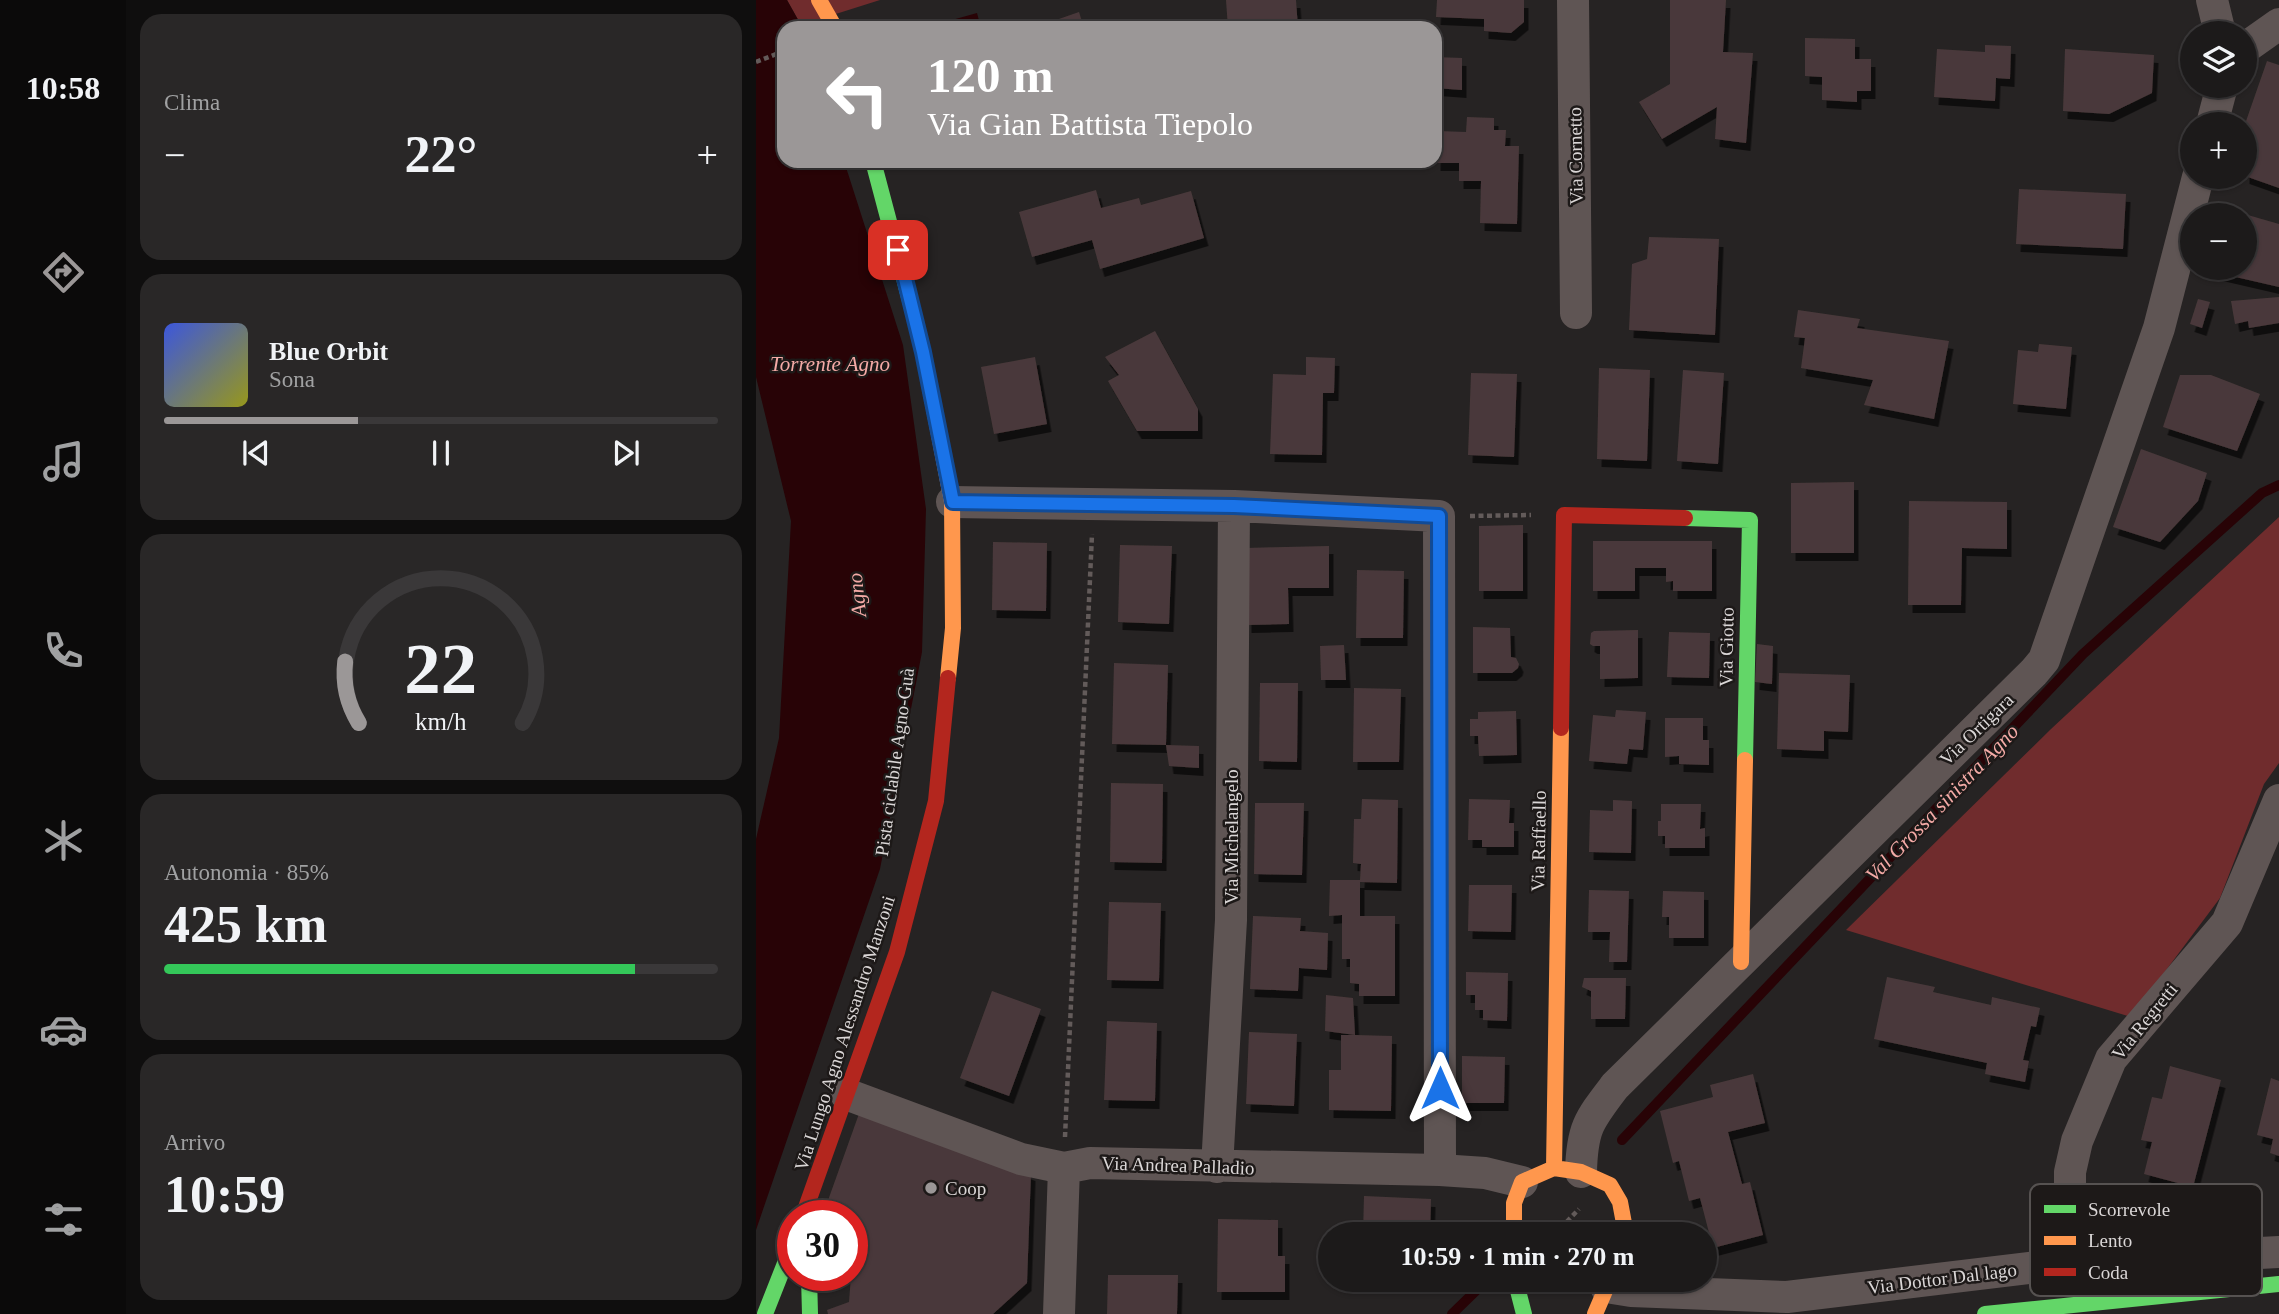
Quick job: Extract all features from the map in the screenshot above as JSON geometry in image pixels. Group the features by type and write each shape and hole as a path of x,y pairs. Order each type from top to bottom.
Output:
{"main road":[{"path":"819,0 831,21"},
{"path":"831,0 834,21"},
{"name":"Via Lungo Agno Alessandro Manzoni","path":"809,1200 897,953 936,802 953,628 953,502 923,352 875,168"},
{"name":"Via Giotto","path":"1564,515 1750,520 1741,962"},
{"name":"Via Raffaello","path":"1564,515 1567,1170"},
{"path":"1514,1222 1514,1203 1522,1182 1567,1170 1610,1185 1620,1202 1624,1222"},
{"path":"814,1200 816,1183"},
{"path":"765,1314 777,1284"},
{"path":"809,1291 810,1314"},
{"path":"1518,1292 1524,1314"},
{"path":"1985,1314 2161,1296"}],"street":[{"name":"Via Cornetto","path":"1573,0 1576,313"},
{"path":"2212,0 2217,21"},
{"path":"2257,40 2279,24"},
{"name":"Via Ortigara","path":"1567,1170 1594,1113 1615,1086 2034,673 2044,660 2159,328 2195,189"},
{"path":"953,502 1234,506 1439,516 1440,1170"},
{"name":"Via Michelangelo","path":"1217,1167 1231,920 1234,506"},
{"name":"Via Regretti","path":"2070,1184 2077,1141 2111,1059 2227,923 2279,800"},
{"name":"Via Andrea Palladio","path":"846,1094 1021,1159 1064,1168 1090,1163 1440,1170 1485,1173 1522,1182"},
{"path":"1059,1314 1064,1168"},
{"name":"Via Dottor Dal lago","path":"1604,1293 1632,1291 1787,1297 2030,1268"}],"path":[{"path":"756,62 777,54"},
{"path":"1439,516 1564,515"},
{"path":"1064,1168 1092,523"}],"shaded area":[{"path":"787,0 880,0 814,21 799,21"},
{"path":"2279,517 2279,763 2264,784 2220,898 2131,1017 1846,930 2051,729"}],"water":[{"name":"Torrente Agno","path":"756,0 787,0 799,21 777,21 777,168 846,168 903,345 926,509 922,652 880,869 756,1230 756,839 779,738 791,521 756,377"},
{"path":"977,13 979,21 948,21"}],"building":[{"path":"1226,0 1296,0 1298,21 1228,21"},
{"path":"1437,0 1524,0 1524,22 1511,33 1484,31 1484,19 1436,17"},
{"path":"1670,0 1726,0 1723,52 1753,53 1746,143 1715,139 1717,107 1662,139 1639,102 1670,84"},
{"path":"1079,12 1082,21 1056,21"},
{"path":"1805,38 1855,39 1855,59 1871,59 1871,91 1857,91 1857,102 1822,100 1822,77 1805,76"},
{"path":"1985,45 2011,46 2010,79 1996,78 1995,101 1934,97 1937,49 1985,52"},
{"path":"2065,49 2154,55 2152,93 2109,114 2063,111"},
{"path":"1442,57 1462,58 1462,90 1442,89"},
{"path":"2267,61 2279,65 2279,188 2257,180 2257,112 2249,112 2254,98 2257,98 2257,90"},
{"path":"1467,117 1494,118 1494,130 1506,130 1505,146 1519,146 1517,224 1480,223 1481,181 1459,181 1459,163 1442,163 1442,131 1466,132"},
{"path":"2019,189 2126,194 2123,249 2016,244"},
{"path":"1096,190 1101,208 1139,198 1141,205 1191,191 1204,238 1100,269 1092,240 1032,257 1019,212"},
{"path":"2257,218 2279,224 2279,287 2249,280 2257,280"},
{"path":"1649,237 1719,239 1715,335 1629,330 1632,264 1647,259"},
{"path":"2279,297 2279,323 2249,328 2248,321 2235,324 2231,301"},
{"path":"2198,299 2210,302 2202,328 2190,324"},
{"path":"1798,310 1860,319 1857,328 1949,341 1934,419 1864,405 1873,380 1801,368 1805,338 1794,337"},
{"path":"1155,331 1198,409 1198,431 1137,431 1108,381 1119,375 1105,357"},
{"path":"2039,344 2072,347 2066,409 2013,404 2018,350 2038,352"},
{"path":"1035,357 1047,424 994,434 981,367"},
{"path":"1306,357 1335,358 1334,393 1323,393 1322,455 1270,454 1273,374 1306,375"},
{"path":"1599,368 1650,370 1647,461 1597,459"},
{"path":"1683,370 1724,373 1718,464 1677,461"},
{"path":"1471,373 1517,374 1514,457 1468,455"},
{"path":"2180,375 2211,375 2260,394 2237,451 2163,427"},
{"path":"2141,449 2207,473 2198,501 2160,542 2113,527"},
{"path":"1854,482 1854,553 1791,553 1791,483"},
{"path":"1909,501 2007,502 2007,549 1962,548 1961,605 1908,605"},
{"path":"1523,525 1523,591 1479,591 1479,526"},
{"path":"1593,541 1712,541 1712,591 1673,591 1673,581 1666,582 1666,568 1635,568 1635,591 1593,591"},
{"path":"993,542 1047,543 1046,611 992,610"},
{"path":"1120,545 1172,546 1169,624 1118,622"},
{"path":"1329,546 1329,588 1288,588 1289,624 1247,625 1246,548"},
{"path":"1357,570 1404,571 1403,638 1356,638"},
{"path":"1473,627 1510,628 1511,657 1516,658 1518,668 1512,673 1473,673"},
{"path":"1638,630 1638,678 1600,679 1600,646 1590,644 1591,633"},
{"path":"1669,632 1710,633 1709,678 1667,677"},
{"path":"1757,644 1773,646 1772,684 1755,682"},
{"path":"1344,645 1346,680 1321,680 1320,646"},
{"path":"1114,663 1168,665 1166,745 1112,744"},
{"path":"1779,673 1850,675 1848,732 1824,731 1824,751 1777,749"},
{"path":"1260,683 1298,683 1297,762 1259,761"},
{"path":"1354,688 1401,689 1399,762 1353,762"},
{"path":"1616,710 1646,712 1643,750 1629,749 1627,764 1589,761 1593,715 1615,717"},
{"path":"1516,711 1517,755 1479,756 1478,736 1470,736 1470,719 1478,719 1478,712"},
{"path":"1665,718 1703,718 1703,740 1709,740 1709,765 1679,764 1679,756 1665,757"},
{"path":"1166,745 1199,746 1199,768 1169,766"},
{"path":"1111,783 1163,784 1162,863 1110,862"},
{"path":"1362,799 1398,800 1397,883 1360,882 1360,916 1395,916 1395,996 1359,996 1359,984 1350,983 1350,959 1342,959 1342,915 1329,916 1330,880 1360,880 1361,864 1353,863 1354,819 1361,819"},
{"path":"1469,799 1510,800 1509,823 1514,823 1514,847 1482,847 1482,840 1468,840"},
{"path":"1613,800 1632,801 1631,853 1589,852 1590,810 1613,811"},
{"path":"1255,803 1304,803 1302,875 1254,874"},
{"path":"1661,804 1701,804 1700,829 1705,828 1705,848 1665,848 1665,836 1658,836"},
{"path":"1469,885 1512,885 1511,932 1468,931"},
{"path":"1589,890 1629,891 1627,962 1609,962 1610,932 1588,932"},
{"path":"1663,891 1704,892 1704,938 1669,938 1669,917 1662,917"},
{"path":"1109,902 1161,903 1159,981 1107,980"},
{"path":"1253,916 1301,918 1300,931 1328,933 1327,970 1299,968 1298,991 1250,989"},
{"path":"1466,972 1508,973 1507,1021 1483,1020 1483,1010 1475,1010 1475,995 1466,995"},
{"path":"1887,977 1935,987 1933,992 1991,1005 1992,997 2040,1008 2036,1027 2031,1026 2023,1060 2029,1061 2025,1082 1985,1074 1987,1063 1874,1039"},
{"path":"1584,978 1626,978 1625,1019 1591,1019 1591,991 1582,987"},
{"path":"992,991 1041,1009 1009,1096 960,1078"},
{"path":"1326,995 1353,998 1355,1035 1325,1031"},
{"path":"1107,1021 1157,1023 1155,1101 1104,1100"},
{"path":"1249,1032 1297,1034 1294,1106 1246,1104"},
{"path":"1341,1035 1392,1036 1391,1111 1329,1110 1329,1070 1341,1070"},
{"path":"1462,1056 1505,1057 1504,1103 1462,1103"},
{"path":"2170,1066 2221,1080 2194,1184 2182,1184 2144,1174 2152,1142 2141,1140 2152,1097 2162,1099"},
{"path":"1753,1074 1765,1123 1728,1132 1742,1184 1750,1182 1763,1235 1717,1247 1717,1222 1706,1222 1700,1198 1689,1201 1679,1161 1673,1163 1660,1111 1713,1097 1710,1085"},
{"path":"2271,1078 2279,1081 2279,1156 2270,1153 2273,1139 2257,1135"},
{"path":"860,1111 1031,1173 1027,1283 993,1314 828,1314 827,1310 849,1302 850,1291 868,1291 868,1200 828,1200"},
{"path":"1364,1196 1431,1199 1430,1222 1363,1222"},
{"path":"1218,1219 1278,1220 1278,1256 1285,1256 1285,1292 1217,1292"},
{"path":"1108,1275 1178,1275 1177,1314 1107,1314"}],"waterway":[{"name":"Val Grossa sinistra Agno","path":"1622,1140 2083,654 2262,493 2279,485"},
{"name":"Val Grossa sinistra Agno","path":"1452,1314 1475,1292"}],"traffic: fast":[{"path":"875,168 914,316"},
{"path":"1685,518 1750,520 1745,760"},
{"path":"765,1314 777,1284"},
{"path":"2262,1286 2279,1284"},
{"path":"809,1291 810,1314"},
{"path":"1518,1292 1524,1314"},
{"path":"1985,1314 2161,1296"}],"traffic: slow":[{"path":"819,0 831,21"},
{"path":"914,316 952,502 953,628 948,678"},
{"path":"1554,1168 1561,728"},
{"path":"1741,962 1745,760"},
{"path":"1514,1222 1514,1203 1522,1182 1554,1168 1581,1172 1610,1185 1620,1202 1624,1222"},
{"path":"1595,1314 1604,1292"}],"traffic: jam":[{"path":"1561,728 1564,515 1685,518"},
{"path":"809,1200 897,952 936,801 948,678"}],"place":[{"name":"Coop","path":"931,1188"}],"route":[{"path":"898,250 923,352 953,502 1234,506 1439,516 1440,1088"}],"water label":[{"name":"Agno","path":"857,595"}]}
